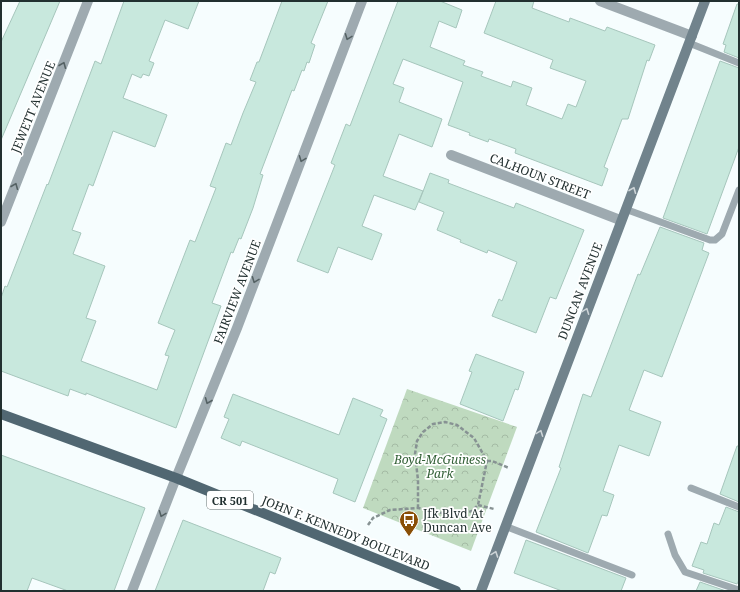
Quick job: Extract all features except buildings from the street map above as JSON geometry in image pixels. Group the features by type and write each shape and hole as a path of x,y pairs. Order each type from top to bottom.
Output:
{"main road":[{"name":"JOHN F. KENNEDY BOULEVARD","path":"1,414 176,478 456,591"}],"street":[{"name":"JEWETT AVENUE","path":"1,222 88,1"},
{"name":"FAIRVIEW AVENUE","path":"132,591 176,478 238,328 362,1"},
{"path":"600,1 690,39"},
{"name":"DUNCAN AVENUE","path":"481,591 620,220 705,1"},
{"name":"CALHOUN STREET","path":"451,155 620,220"}],"lane":[{"path":"690,39 739,63"},
{"path":"625,209 710,240 715,240 722,234 739,190"},
{"path":"691,488 739,506"},
{"path":"505,526 632,574"},
{"path":"668,534 675,555 686,572 739,590"}],"path":[{"path":"368,525 373,518 390,510 418,508 456,516 472,511 478,505 487,461 474,438 457,425 445,422 432,424 423,432 417,441 415,454 418,480 418,508"},
{"path":"487,461 492,461 510,468"},
{"path":"478,505 494,509"}],"green space":[{"name":"Boyd-McGuiness Park","path":"407,389 517,427 471,551 363,508"}],"place":[{"name":"Jfk Blvd At Duncan Ave","path":"409,537"}]}
